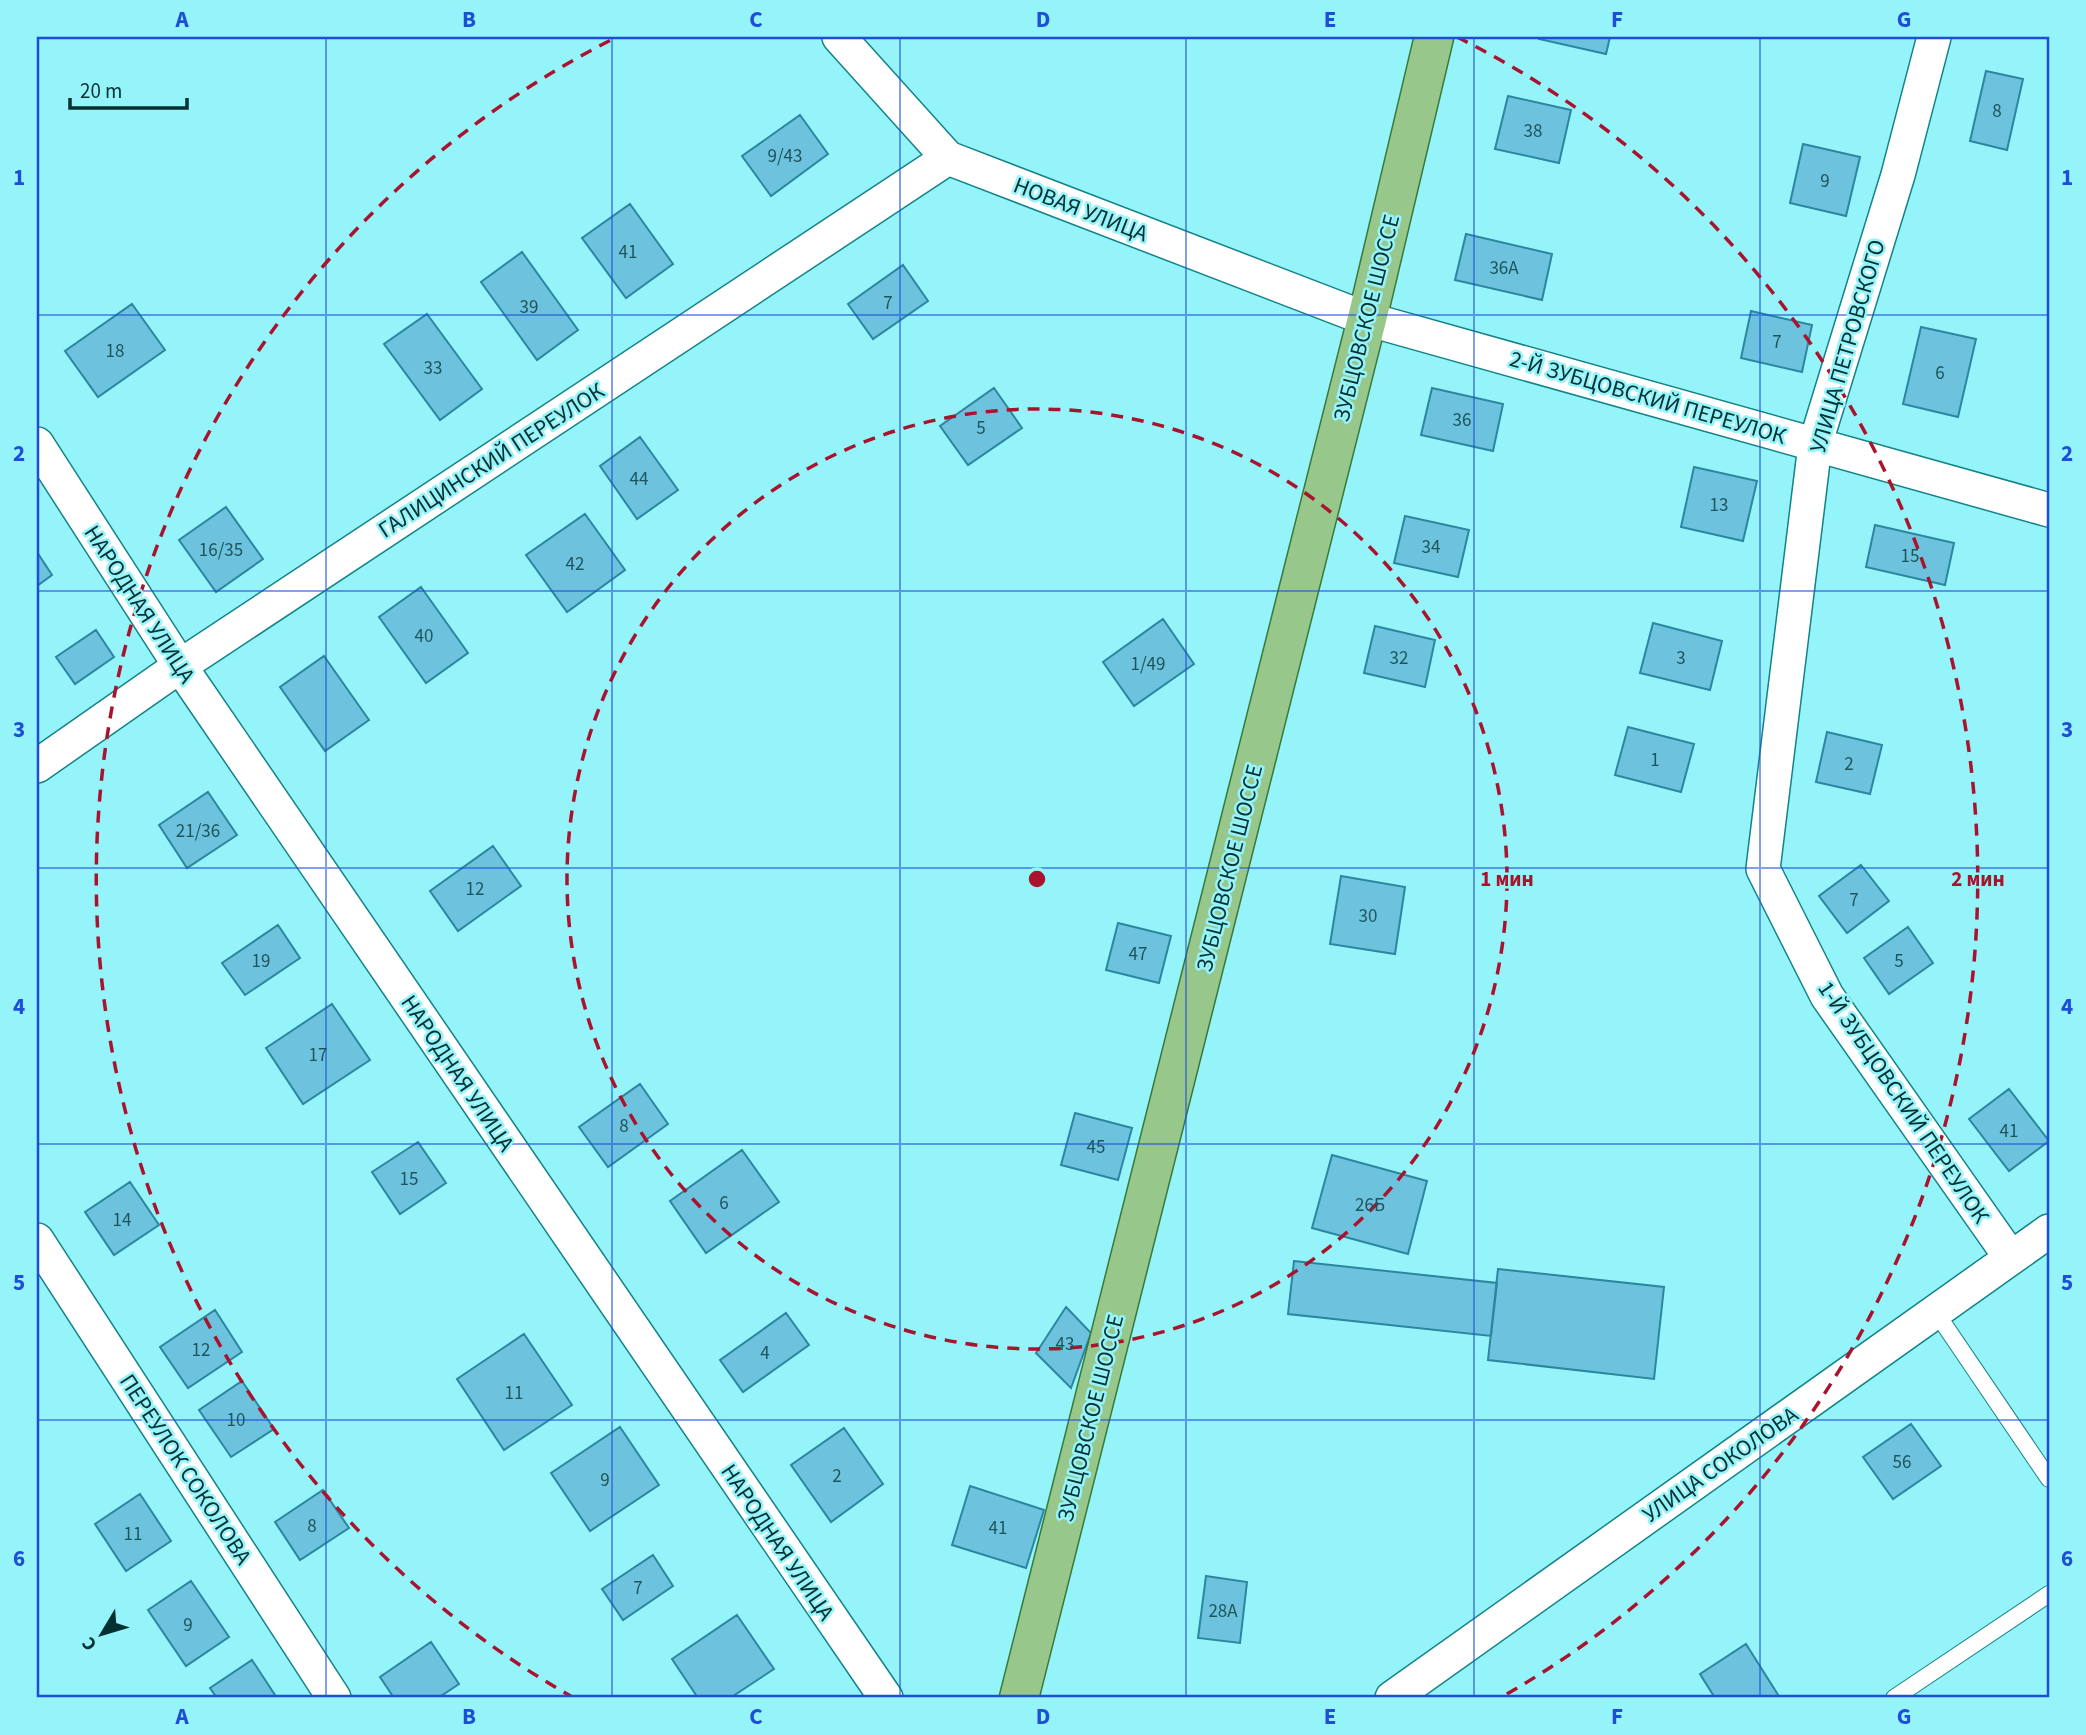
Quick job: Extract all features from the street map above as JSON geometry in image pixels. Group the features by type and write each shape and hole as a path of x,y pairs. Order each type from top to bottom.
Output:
{"main road":[{"name":"ЗУБЦОВСКОЕ ШОССЕ","path":"1019,1698 1367,319 1434,37"}],"street":[{"name":"НОВАЯ УЛИЦА","path":"839,37 948,158 1367,319"},
{"name":"УЛИЦА ПЕТРОВСКОГО","path":"1763,869 1815,444 1898,175 1934,37"},
{"name":"ГАЛИЦИНСКИЙ ПЕРЕУЛОК","path":"37,766 180,666 948,158"},
{"name":"2-Й ЗУБЦОВСКИЙ ПЕРЕУЛОК","path":"1367,319 2049,510"},
{"name":"НАРОДНАЯ УЛИЦА","path":"37,444 180,666 886,1698"},
{"name":"1-Й ЗУБЦОВСКИЙ ПЕРЕУЛОК","path":"1763,869 1827,996 2011,1258"},
{"name":"УЛИЦА СОКОЛОВА","path":"1392,1698 2049,1231"},
{"name":"ПЕРЕУЛОК СОКОЛОВА","path":"37,1240 334,1698"}],"lane":[{"path":"1935,1311 2049,1479"},
{"path":"1894,1698 2049,1594"}],"building":[{"path":"1539,37 1610,37 1606,54"},
{"path":"1986,71 2023,79 2007,150 1970,141"},
{"path":"1508,96 1571,110 1559,163 1495,149"},
{"path":"800,115 828,154 771,196 742,156"},
{"path":"1803,144 1860,157 1846,216 1790,203"},
{"path":"630,204 673,264 626,298 582,238"},
{"path":"1466,234 1552,254 1542,300 1455,280"},
{"path":"522,252 578,330 537,360 481,282"},
{"path":"903,265 928,301 873,339 848,304"},
{"path":"132,304 165,350 98,397 65,351"},
{"path":"1751,311 1812,325 1802,372 1741,358"},
{"path":"427,314 482,389 440,420 384,344"},
{"path":"1921,327 1976,339 1958,417 1903,404"},
{"path":"994,388 1022,428 968,465 940,426"},
{"path":"1432,388 1503,404 1493,451 1421,435"},
{"path":"640,437 678,490 637,519 600,466"},
{"path":"1694,467 1757,481 1743,541 1681,527"},
{"path":"226,507 263,559 216,592 179,540"},
{"path":"585,514 625,570 567,612 526,555"},
{"path":"1405,516 1469,530 1458,577 1394,563"},
{"path":"1875,525 1954,543 1945,585 1866,567"},
{"path":"37,552 52,575 37,586"},
{"path":"421,587 468,653 426,683 379,617"},
{"path":"1163,619 1194,664 1134,706 1103,662"},
{"path":"1653,623 1722,641 1710,690 1640,673"},
{"path":"1375,626 1435,640 1425,687 1364,673"},
{"path":"96,630 114,657 75,684 56,657"},
{"path":"324,656 369,720 325,751 280,687"},
{"path":"1628,727 1694,744 1681,792 1615,775"},
{"path":"1827,732 1882,745 1870,794 1816,782"},
{"path":"208,792 237,835 187,868 159,825"},
{"path":"493,846 521,886 458,931 430,891"},
{"path":"1861,865 1889,901 1847,933 1819,896"},
{"path":"1341,876 1405,887 1395,954 1330,944"},
{"path":"1118,923 1171,936 1159,983 1106,970"},
{"path":"278,925 300,958 245,995 222,963"},
{"path":"1908,927 1933,963 1889,994 1864,958"},
{"path":"332,1004 370,1060 303,1104 266,1048"},
{"path":"640,1084 668,1124 608,1167 579,1127"},
{"path":"2009,1089 2049,1141 2009,1171 1969,1119"},
{"path":"1075,1113 1132,1128 1118,1180 1061,1165"},
{"path":"418,1142 446,1183 400,1214 372,1172"},
{"path":"742,1150 779,1202 706,1253 670,1201"},
{"path":"1332,1155 1427,1181 1408,1254 1312,1228"},
{"path":"130,1182 159,1225 114,1255 85,1212"},
{"path":"1294,1261 1497,1283 1491,1336 1288,1314"},
{"path":"1498,1269 1664,1287 1654,1379 1488,1360"},
{"path":"1066,1307 1091,1333 1071,1388 1036,1353"},
{"path":"215,1310 242,1352 188,1388 160,1347"},
{"path":"786,1313 809,1345 743,1392 720,1360"},
{"path":"524,1334 572,1405 504,1450 457,1379"},
{"path":"242,1381 274,1429 231,1457 199,1410"},
{"path":"1911,1424 1941,1466 1893,1499 1863,1457"},
{"path":"620,1427 659,1485 590,1531 551,1473"},
{"path":"844,1428 883,1484 831,1522 791,1465"},
{"path":"970,1486 1044,1510 1026,1568 952,1545"},
{"path":"323,1490 349,1528 300,1560 275,1522"},
{"path":"140,1494 171,1541 126,1571 95,1524"},
{"path":"653,1555 673,1586 623,1620 602,1589"},
{"path":"1206,1576 1247,1582 1240,1643 1198,1638"},
{"path":"191,1581 229,1637 186,1666 148,1610"},
{"path":"737,1615 774,1669 730,1698 698,1698 672,1659"},
{"path":"431,1642 459,1684 438,1698 394,1698 380,1677"},
{"path":"1746,1644 1780,1698 1715,1698 1700,1674"},
{"path":"252,1660 277,1698 217,1698 210,1688"}]}
